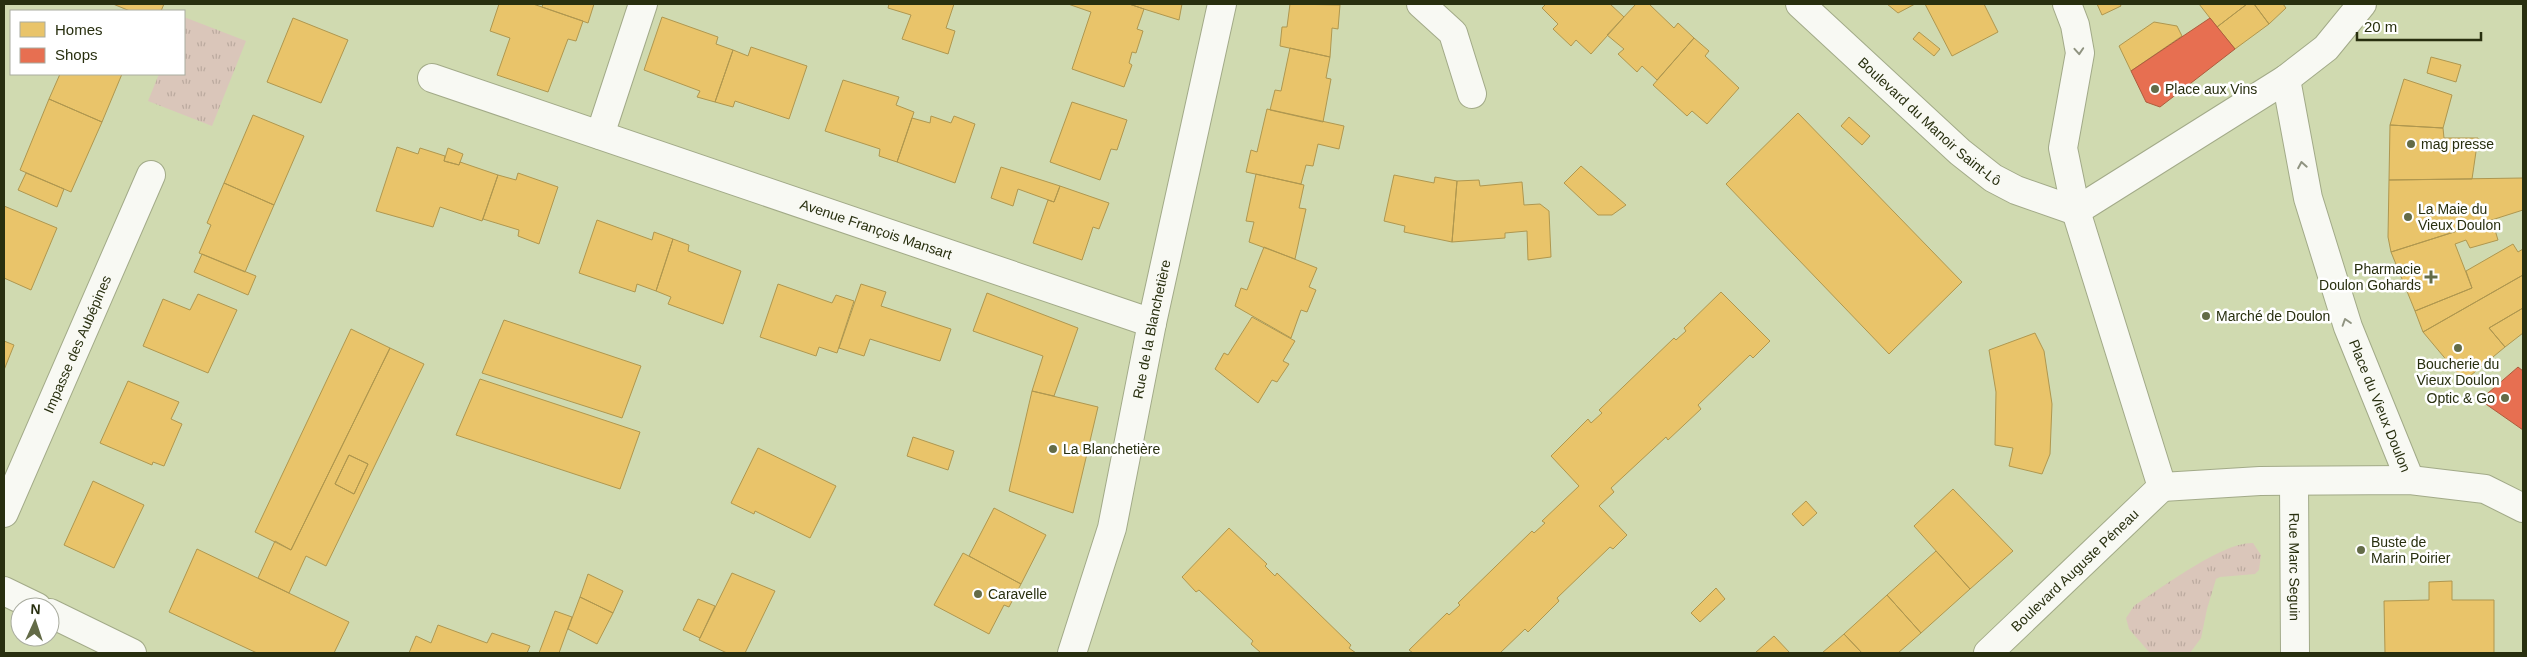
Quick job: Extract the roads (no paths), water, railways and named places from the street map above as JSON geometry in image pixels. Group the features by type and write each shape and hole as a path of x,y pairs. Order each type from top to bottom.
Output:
{"street":[{"path":"600,135 643,4"},
{"name":"Rue de la Blanchetière","path":"1072,653 1112,528 1152,323 1222,4"},
{"path":"1421,4 1453,33 1472,94"},
{"name":"Boulevard du Manoir Saint-Lô","path":"1800,4 1960,152 1993,178 2016,190 2076,211"},
{"path":"2067,4 2075,24 2080,53 2063,148 2076,211 2162,488"},
{"path":"2076,211 2286,79 2326,48 2362,4"},
{"name":"Avenue François Mansart","path":"432,78 1152,323"},
{"name":"Place du Vieux Doulon","path":"2162,488 2294,481 2410,480 2348,327 2308,198 2286,79"},
{"name":"Impasse des Aubépines","path":"4,514 151,175"},
{"path":"2410,480 2485,489 2523,508"},
{"name":"Rue Marc Seguin","path":"2294,481 2295,653"},
{"name":"Boulevard Auguste Péneau","path":"1988,653 2162,488"},
{"path":"4,591 16,597"},
{"path":"60,618 132,653"}],"place":[{"name":"Place aux Vins","path":"2155,89"},
{"name":"mag presse","path":"2411,144"},
{"name":"La Maie du Vieux Doulon","path":"2408,217"},
{"name":"Pharmacie Doulon Gohards","path":"2431,277"},
{"name":"Marché de Doulon","path":"2206,316"},
{"name":"Boucherie du Vieux Doulon","path":"2458,348"},
{"name":"Optic & Go","path":"2505,398"},
{"name":"La Blanchetière","path":"1053,449"},
{"name":"Buste de Marin Poirier","path":"2361,550"},
{"name":"Caravelle","path":"978,594"}]}
